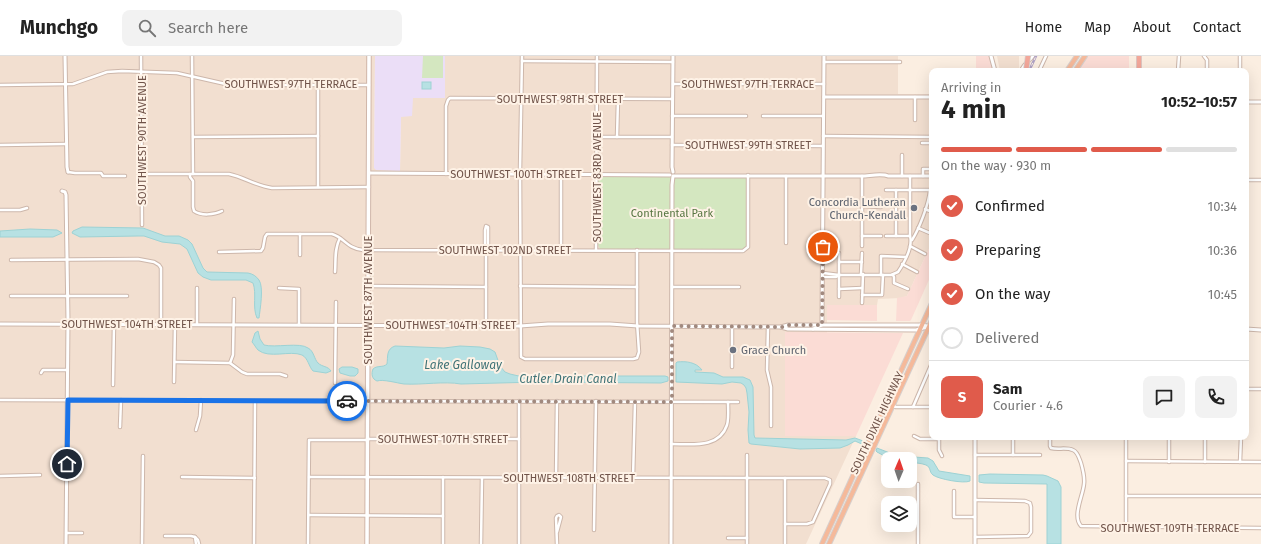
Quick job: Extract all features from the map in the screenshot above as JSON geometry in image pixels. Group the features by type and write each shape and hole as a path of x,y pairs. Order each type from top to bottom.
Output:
{"highway":[{"path":"1026,68 1028,56"},
{"path":"1069,68 1077,56"},
{"path":"1077,68 1085,56"},
{"path":"1138,68 1139,56"},
{"name":"SOUTH DIXIE HIGHWAY","path":"822,544 929,310"},
{"name":"SOUTH DIXIE HIGHWAY","path":"829,544 929,329"}],"main road":[{"name":"SOUTHWEST 87TH AVENUE","path":"367,544 369,56"}],"street":[{"path":"65,56 66,144 68,172 101,173 103,176 125,176"},
{"name":"SOUTHWEST 90TH AVENUE","path":"141,56 142,225"},
{"path":"192,56 193,174 195,178 193,181"},
{"path":"522,56 520,356 525,359 637,358 637,250"},
{"name":"SOUTHWEST 83RD AVENUE","path":"596,250 597,56"},
{"path":"671,544 673,56"},
{"path":"814,329 822,325 824,56"},
{"path":"991,56 994,68"},
{"path":"1022,68 1033,56"},
{"path":"1040,68 1046,56"},
{"path":"1178,56 1178,68"},
{"path":"1205,56 1207,60 1207,68"},
{"path":"1240,56 1240,68"},
{"path":"522,61 673,62"},
{"path":"824,62 900,62"},
{"name":"SOUTHWEST 97TH TERRACE","path":"0,85 66,84 80,82 110,72 122,71 177,73 230,85 369,85"},
{"name":"SOUTHWEST 97TH TERRACE","path":"673,84 824,84"},
{"path":"318,85 318,188"},
{"path":"824,97 929,97"},
{"path":"915,97 915,120"},
{"name":"SOUTHWEST 98TH STREET","path":"446,174 446,106 448,100 452,98 672,99"},
{"path":"617,137 618,99"},
{"path":"1249,102 1261,102"},
{"path":"672,116 746,116"},
{"path":"763,116 824,116"},
{"path":"193,137 318,136"},
{"name":"SOUTHWEST 99TH STREET","path":"823,136 929,137"},
{"name":"SOUTHWEST 99TH STREET","path":"597,137 672,137"},
{"path":"922,143 929,143"},
{"path":"0,145 66,144"},
{"name":"SOUTHWEST 99TH STREET","path":"672,145 823,146"},
{"path":"902,155 902,176"},
{"path":"923,176 923,169 929,169"},
{"name":"SOUTHWEST 100TH STREET","path":"369,173 862,176 880,176 884,174 888,176 929,176"},
{"path":"142,174 232,175 241,177 259,186 267,187 369,188"},
{"path":"193,174 191,179 193,181 194,211 198,214 217,214 222,211"},
{"path":"561,175 561,250"},
{"name":"SOUTHWEST 102ND STREET","path":"219,252 260,251 263,248 264,237 266,235 300,234 335,235 352,248 359,250 743,251 747,248 748,175"},
{"path":"786,175 786,243"},
{"path":"862,176 862,246"},
{"path":"910,176 911,240"},
{"path":"1249,180 1261,180"},
{"path":"886,190 929,190"},
{"path":"896,190 896,236"},
{"path":"62,191 66,195 68,296 66,544"},
{"path":"908,289 894,284 894,277 906,257 911,240 918,228 929,197"},
{"path":"862,206 882,207"},
{"path":"0,210 20,210 26,208"},
{"path":"925,209 929,211"},
{"path":"485,250 488,227 486,226 485,230 485,250 486,287 486,326"},
{"path":"918,228 929,233"},
{"path":"300,234 300,255"},
{"path":"862,236 882,236"},
{"path":"886,236 910,236"},
{"path":"336,272 336,249 340,238"},
{"path":"910,246 925,254"},
{"path":"839,253 839,297"},
{"path":"862,253 862,303"},
{"path":"862,295 882,295 881,256 906,257"},
{"path":"11,260 67,259 152,261 158,264 161,270 161,324"},
{"path":"839,262 862,262"},
{"path":"902,264 917,272"},
{"path":"823,273 839,275 895,274"},
{"path":"823,277 836,277 839,275"},
{"path":"368,286 486,287"},
{"path":"520,286 637,287"},
{"path":"672,287 739,287"},
{"path":"197,288 197,324"},
{"path":"278,288 299,289 299,325"},
{"path":"839,289 862,288"},
{"path":"11,296 127,296"},
{"path":"230,362 233,354 234,299"},
{"path":"335,383 336,302"},
{"name":"SOUTHWEST 104TH STREET","path":"0,324 486,326 610,324 638,326 768,327 782,327 788,325 904,324 929,327"},
{"path":"113,384 114,324"},
{"path":"174,382 175,324"},
{"path":"898,330 904,324"},
{"path":"732,326 732,367"},
{"path":"768,327 768,370 771,387 771,426"},
{"name":"SOUTHWEST 104TH STREET","path":"782,327 788,329 898,330 911,330 921,327"},
{"path":"1249,329 1261,330"},
{"path":"911,330 914,333 915,340"},
{"path":"175,362 230,362 242,372 247,374 280,374 286,376"},
{"path":"41,373 43,370 67,370"},
{"path":"913,407 929,370"},
{"path":"1249,389 1261,389"},
{"path":"0,400 738,402"},
{"path":"120,427 121,400"},
{"path":"196,430 200,416 201,400"},
{"path":"254,544 255,401"},
{"path":"519,401 519,544"},
{"path":"556,478 557,401"},
{"path":"594,530 596,401"},
{"path":"634,478 635,402"},
{"path":"671,444 702,444 712,441 720,435 726,427 728,402"},
{"path":"886,404 893,406 929,407"},
{"path":"914,436 920,439 929,439"},
{"name":"SOUTHWEST 107TH STREET","path":"309,477 309,440 519,439"},
{"path":"939,440 939,450 942,456"},
{"path":"975,440 975,544"},
{"path":"1013,440 1013,455"},
{"name":"SOUTHWEST 109TH TERRACE","path":"1050,440 1051,448 1074,450 1079,456 1084,477 1083,489 1078,507 1078,521 1079,525 1081,526 1126,528 1261,528"},
{"path":"1126,440 1126,528"},
{"path":"1169,440 1169,462"},
{"path":"1205,440 1205,462"},
{"path":"1240,462 1241,440"},
{"path":"747,455 747,544"},
{"path":"975,455 1040,455"},
{"path":"142,544 143,456"},
{"path":"1126,461 1261,462"},
{"path":"0,476 40,475"},
{"path":"182,477 255,478"},
{"path":"308,544 309,477"},
{"name":"SOUTHWEST 108TH STREET","path":"309,477 825,478 830,480 830,484 814,519 810,523 785,524"},
{"path":"443,477 443,544"},
{"path":"481,544 482,478"},
{"path":"785,478 785,544"},
{"path":"918,484 918,544"},
{"path":"954,491 954,517 975,517"},
{"path":"1126,496 1261,496"},
{"path":"975,500 1025,501 1030,503 1031,507 1031,530 1029,535 1025,537 975,537"},
{"path":"309,515 443,516"},
{"path":"557,532 561,519 558,515 556,518 557,544"},
{"path":"66,533 82,533"},
{"path":"165,536 195,537 199,544"},
{"path":"195,537 196,544"},
{"path":"728,538 747,538"}],"shaded area":[{"path":"0,56 375,56 374,168 400,170 401,117 413,98 445,98 445,56 898,56 898,94 929,94 929,248 907,296 901,298 878,299 877,305 827,305 827,333 785,333 785,436 856,436 806,544 0,544","holes":["601,176 677,176 742,250 604,249 598,178"]},
{"path":"375,56 445,56 445,98 413,98 412,116 401,117 400,171 376,170 374,168"},
{"path":"976,56 989,56 992,68 976,68"},
{"path":"997,56 1019,56 1019,68 999,68"},
{"path":"1087,56 1129,56 1129,68 1079,68"},
{"path":"929,248 929,280 911,320 896,321 897,298 907,296"},
{"path":"827,305 877,305 877,321 827,320"},
{"path":"785,332 903,333 856,436 785,436"}],"green space":[{"path":"423,56 443,56 443,78 422,78"},
{"name":"Continental Park","path":"601,176 745,177 747,180 746,247 742,250 600,249 598,245 598,179"}],"water":[{"path":"422,82 431,82 431,89 422,89"},
{"path":"82,227 143,228 165,236 179,236 188,240 192,244 203,268 207,272 248,273 256,276 259,280 261,288 259,318 257,318 256,314 253,283 246,280 211,280 203,277 198,273 187,249 180,244 162,242 144,236 80,237 72,233 73,231"},
{"path":"30,229 57,230 62,233 53,237 0,237 0,231"},
{"path":"258,331 260,339 264,345 304,346 312,351 318,363 331,371 326,373 313,371 306,358 302,355 292,353 263,353 258,350 252,342 255,333"},
{"name":"Lake Galloway","path":"395,346 444,348 460,346 490,349 495,352 500,366 505,372 523,377 665,376 668,377 668,381 661,383 538,382 404,384 375,380 372,376 373,369 387,364 389,351"},
{"path":"677,362 691,363 697,365 702,370 695,370 695,372 714,373 723,377 743,377 750,380 753,387 755,438 846,440 855,438 866,442 864,445 855,441 840,448 800,449 751,444 749,443 749,412 747,393 744,385 741,383 732,382 722,384 676,382"},
{"path":"342,367 352,367 358,369 358,373 355,376 350,376 340,373 339,369"},
{"path":"877,448 887,452 881,452 881,454 876,451"},
{"path":"917,457 928,458 933,461 939,471 970,476 970,481 951,481 936,477 933,475 929,467 917,463"},
{"path":"979,475 1043,475 1058,481 1061,487 1061,544 1047,544 1047,484 979,482"}],"railway":[{"path":"1030,68 1036,56"}],"way so far":[{"path":"347,401 672,402 672,326 782,327 788,325 822,325 823,247"}],"place":[{"name":"Concordia Lutheran Church-Kendall","path":"914,208"},
{"name":"Grace Church","path":"733,350"}],"route":[{"path":"67,464 68,400 347,401"}],"water label":[{"name":"Cutler Drain Canal","path":"568,379"}]}
